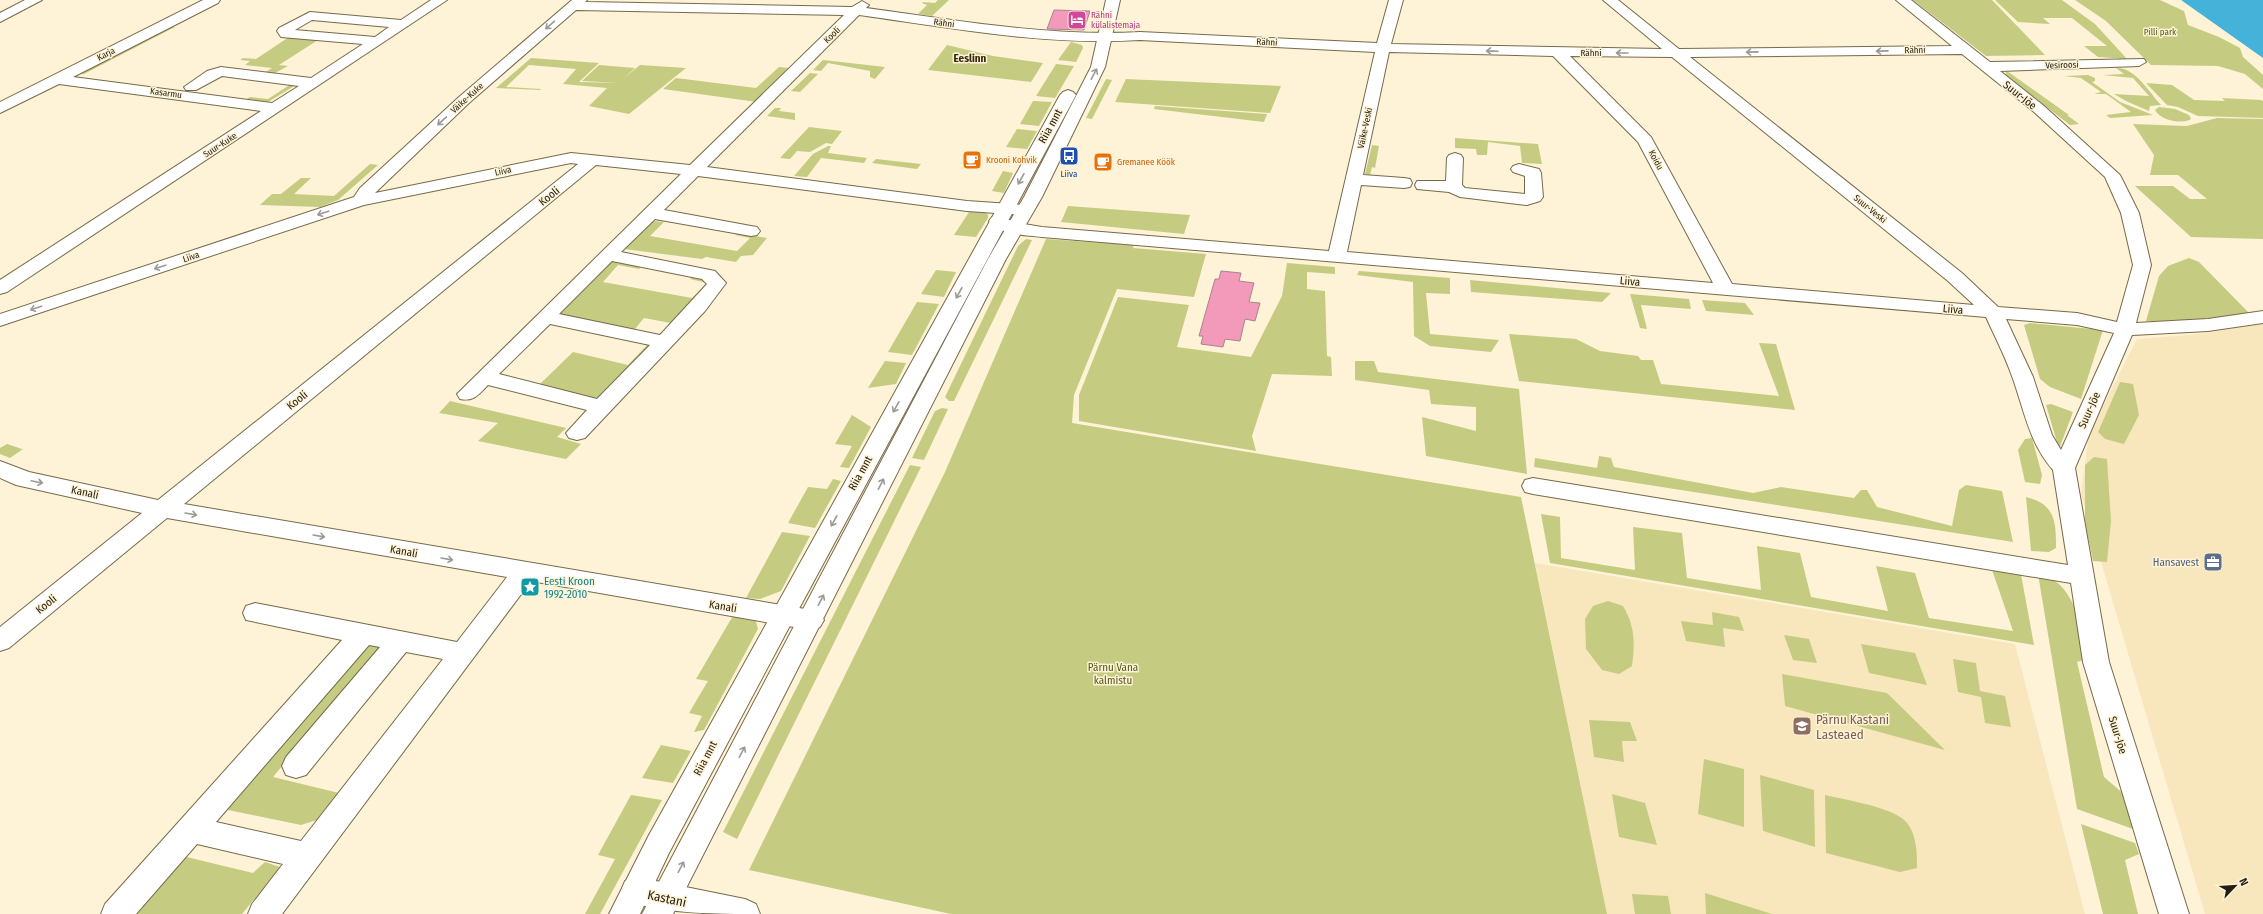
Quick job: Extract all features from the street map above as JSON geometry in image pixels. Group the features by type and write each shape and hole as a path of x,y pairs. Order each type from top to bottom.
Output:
{"street":[{"path":"0,18 35,0"},
{"name":"Karja","path":"0,108 213,0"},
{"name":"Suur-Kuke","path":"0,288 440,0"},
{"name":"Kooli","path":"467,394 867,0"},
{"path":"1106,38 1113,0"},
{"name":"Väike-Veski","path":"1337,257 1383,48 1396,0"},
{"name":"Suur-Veski","path":"1610,0 1955,277 1994,313 2023,377 2041,435 2051,453 2064,468"},
{"name":"Suur-Jõe","path":"1903,0 2039,110 2112,175 2126,202 2142,265 2125,330 2064,468 2096,662 2174,914"},
{"name":"Rähni","path":"576,3 856,11 1007,31 1106,38 1140,36 1383,48 1676,53 1963,50"},
{"name":"Väike-Kuke","path":"360,201 366,192 464,100 576,3"},
{"path":"378,41 286,34 284,31 310,16 403,24"},
{"name":"Riia mnt","path":"661,906 811,620 1086,60 1106,38"},
{"name":"Koidu","path":"1557,52 1645,140 1726,290"},
{"name":"Vesiroosi","path":"1985,67 2139,62"},
{"path":"191,87 212,74 221,71 314,83"},
{"name":"Kasarmu","path":"56,79 276,108"},
{"name":"Liiva","path":"0,320 360,201 549,161 571,158 594,159 694,170 967,206 1010,217 1337,257 2077,319 2125,330 2208,325 2263,317"},
{"path":"1454,187 1455,158"},
{"name":"Kooli","path":"0,641 594,159"},
{"path":"1423,185 1454,187 1460,192 1527,200 1534,197 1533,173 1519,169"},
{"path":"1354,179 1404,183"},
{"path":"650,213 751,231"},
{"name":"Riia mnt","path":"630,903 659,844 783,615 1010,217"},
{"path":"577,432 698,307 716,283 708,275 616,257 611,252"},
{"path":"545,317 664,342"},
{"path":"484,377 601,407"},
{"name":"Kanali","path":"0,469 24,479 162,509 730,608 811,620"},
{"path":"1533,486 2082,576"},
{"path":"264,914 525,572"},
{"path":"255,613 362,635 463,653"},
{"path":"116,914 362,635"},
{"path":"296,766 400,642"},
{"path":"191,830 308,856"},
{"name":"Kastani","path":"630,903 745,914"}],"shaded area":[{"path":"2263,323 2263,914 2205,914 2081,494 2089,434 2137,339 2200,334"},
{"name":"Pärnu Kastani Lasteaed","path":"1535,563 2015,644 2085,914 1607,914"}],"green space":[{"path":"938,0 949,0 932,16 918,14 927,5 922,3 923,2 935,3"},
{"path":"1913,0 1992,0 2045,55 1986,56"},
{"path":"1995,0 2062,0 2095,24 2127,59 2098,57 2084,46 2107,46 2072,18 2043,18 2050,24 2018,22"},
{"name":"Pilli park","path":"2075,0 2160,0 2184,11 2188,25 2219,37 2240,48 2243,57 2263,75 2263,89 2245,74 2218,66 2151,65 2106,21"},
{"path":"170,26 175,27 84,74 80,74"},
{"path":"289,37 318,40 279,65 288,66 273,74 264,73 272,68 245,65 250,61 240,60 243,58 256,59"},
{"path":"1071,42 1082,45 1083,48 1076,62 1058,60"},
{"path":"947,45 993,56 1043,63 1031,82 928,70"},
{"path":"531,58 599,63 579,82 618,83 582,81 599,65 635,68 624,78 640,65 686,68 629,114 589,106 607,88 563,84 576,69 529,65 506,87 541,89 540,90 496,88"},
{"path":"823,60 885,67 875,79 870,77 870,71 828,63 821,71 813,70"},
{"path":"1056,64 1074,66 1055,98 1036,96"},
{"path":"779,67 789,68 757,102 663,89 676,78 756,88"},
{"path":"2116,68 2123,69 2135,76 2161,105 2150,106 2149,111 2114,94 2149,96 2133,78 2103,75 2124,74"},
{"path":"2007,71 2069,115 2067,115 2079,124 2070,125 2005,75"},
{"path":"810,73 818,74 800,92 791,91"},
{"path":"2088,75 2095,78 2095,81 2092,82 2120,102 2153,115 2110,118 2106,115 2131,112 2106,94 2094,94 2101,92 2081,78 2064,76"},
{"path":"1106,79 1112,80 1092,119 1086,118"},
{"path":"1126,79 1281,86 1270,113 1115,102"},
{"path":"2146,83 2172,85 2194,100 2225,101 2222,98 2261,100 2263,101 2263,118 2198,116 2178,107 2167,105"},
{"path":"291,84 296,85 268,102 245,100 250,97 268,99"},
{"path":"1033,101 1052,102 1039,126 1020,124"},
{"path":"1155,106 1267,114 1264,122 1154,109"},
{"path":"2159,107 2175,109 2189,115 2191,119 2182,122 2166,119 2155,110"},
{"path":"775,108 781,108 779,111 795,113 795,120 767,116"},
{"path":"2217,118 2263,119 2263,239 2191,237 2135,186 2173,186 2190,199 2207,199 2178,175 2150,175 2154,155 2133,124 2187,126"},
{"path":"809,127 842,131 832,144 826,143 810,152 797,151 790,159 780,158"},
{"path":"1017,129 1037,131 1027,149 1006,147"},
{"path":"1455,138 1538,144 1542,164 1522,163 1520,146 1488,142 1487,155 1477,155 1476,149 1455,148"},
{"path":"1372,145 1379,146 1375,168 1372,167 1370,175 1365,174"},
{"path":"828,146 831,146 828,153 867,158 864,163 821,158 807,177 794,176 813,154"},
{"path":"876,159 921,164 917,169 872,163"},
{"path":"370,164 378,165 338,200 320,207 260,205 272,194 281,194 301,178 311,178 294,194 334,196"},
{"path":"1003,171 1013,173 1004,193 992,191"},
{"path":"1068,206 1190,215 1184,234 1061,222"},
{"path":"971,209 985,211 988,215 988,218 976,237 954,235"},
{"path":"654,221 664,222 650,236 737,251 750,238 735,235 738,233 767,238 753,255 741,256 736,262 706,257 702,259 624,249"},
{"path":"1026,239 1032,240 954,401 949,401 945,397 1018,246"},
{"name":"Pärnu Vana kalmistu","path":"1046,239 1134,245 1133,248 1206,254 1194,297 1117,289 1074,395 1072,423 1521,497 1607,914 951,914 749,870 945,472"},
{"path":"2189,258 2199,262 2249,313 2175,323 2146,321 2159,276 2168,266"},
{"path":"616,261 641,267 639,269 618,265 603,282 692,298 707,283 690,279 693,277 707,279 710,286 676,324 644,318 634,330 561,315 558,312 609,263"},
{"path":"1287,263 1335,267 1335,274 1307,272 1307,289 1325,291 1327,356 1331,357 1332,376 1272,374 1252,436 1256,451 1079,421 1079,395 1118,297 1189,305 1177,347 1251,357 1282,296"},
{"path":"936,270 956,272 944,297 921,294"},
{"path":"1359,271 1450,278 1450,294 1426,293 1430,334 1499,340 1491,352 1430,346 1414,336 1413,282 1357,275"},
{"path":"1470,280 1611,293 1602,302 1471,292"},
{"path":"1630,294 1689,299 1691,309 1641,305 1647,329 1640,328"},
{"path":"1702,300 1745,303 1754,315 1706,311"},
{"path":"917,302 939,304 912,355 888,352"},
{"path":"2030,323 2103,330 2081,399 2050,387 2040,379 2024,325"},
{"path":"1509,334 1576,339 1600,351 1638,356 1641,360 1653,360 1661,384 1779,396 1759,343 1776,344 1795,410 1519,381"},
{"path":"634,338 656,347 605,396 595,398 539,385 573,352 628,365 647,345 631,341"},
{"path":"885,361 906,363 896,384 868,388"},
{"path":"1355,361 1374,361 1378,372 1519,389 1527,474 1426,456 1422,417 1476,431 1476,407 1431,404 1429,390 1355,380"},
{"path":"2120,382 2133,384 2139,415 2124,444 2105,439 2098,432"},
{"path":"450,401 566,428 557,437 581,444 566,459 478,441 498,423 439,413"},
{"path":"2051,404 2073,412 2059,449 2046,405"},
{"path":"942,408 948,409 924,460 912,458 935,411"},
{"path":"852,415 871,427 849,468 840,467 852,446 835,444"},
{"path":"2032,438 2042,475 2040,484 2025,482 2018,450 2025,439"},
{"path":"7,444 23,449 10,458 0,454 0,448"},
{"path":"1599,456 1611,458 1614,467 1753,493 1781,487 1854,498 1861,490 1867,490 1877,507 1952,526 1959,490 1966,485 2002,491 2013,542 1534,467 1535,458 1597,468"},
{"path":"2094,457 2107,459 2111,521 2107,562 2093,561 2085,523 2085,465"},
{"path":"910,465 921,467 737,839 723,832"},
{"path":"833,479 841,481 815,528 788,523 808,487 827,489"},
{"path":"2026,497 2043,504 2052,515 2056,548 2049,552 2031,551"},
{"path":"1541,514 1560,517 1561,558 1635,570 1633,527 1682,533 1687,578 1761,590 1757,546 1800,553 1811,597 1888,611 1876,566 1915,573 1929,618 2013,631 1990,564 2020,569 2034,645 1550,563"},
{"path":"782,532 810,536 781,591 760,599 746,598"},
{"path":"2038,574 2050,578 2060,586 2068,596 2079,620 2090,658 2077,662 2104,777 2125,795 2133,829 2077,809"},
{"path":"1608,601 1623,606 1632,628 1634,650 1632,666 1619,674 1602,670 1586,649 1585,619 1593,606"},
{"path":"1712,612 1739,617 1744,631 1723,628 1725,647 1686,641 1681,621 1713,625"},
{"path":"734,614 755,618 758,629 704,730 694,732 702,716 689,713 708,681 696,679"},
{"path":"1784,635 1809,639 1817,663 1793,660"},
{"path":"1861,644 1915,653 1927,685 1869,673"},
{"path":"370,645 381,648 273,777 339,793 317,820 301,825 228,810 237,791 356,654"},
{"path":"1953,659 1976,663 1980,691 2005,696 2011,727 1985,723 1981,697 1958,692"},
{"path":"1782,674 1887,693 1945,750 1785,706"},
{"path":"1589,720 1630,722 1637,741 1622,741 1624,762 1594,757"},
{"path":"661,745 691,751 673,783 642,778"},
{"path":"1704,759 1744,769 1744,827 1698,814"},
{"path":"1760,775 1814,790 1815,847 1763,831"},
{"path":"1612,794 1645,803 1657,845 1619,837"},
{"path":"631,795 662,800 600,914 585,914 615,859 598,855"},
{"path":"1825,795 1870,805 1893,813 1902,818 1911,829 1915,840 1917,851 1917,868 1900,872 1826,853"},
{"path":"2081,824 2135,843 2139,854 2125,860 2138,914 2103,914"},
{"path":"174,854 253,873 265,862 280,867 242,914 123,914"},
{"path":"1705,893 1772,914 1706,914"},
{"path":"1632,894 1668,896 1671,914 1635,914"}],"water":[{"path":"2181,0 2263,0 2263,58"}],"building":[{"name":"Rähni külalistemaja","path":"1054,10 1090,11 1084,30 1047,29"},
{"path":"1221,271 1241,273 1239,281 1254,283 1249,302 1260,303 1255,321 1245,319 1240,341 1225,339 1223,347 1201,344 1203,336 1199,336 1215,279 1219,279"}],"place":[{"name":"Rähni külalistemaja","path":"1077,20"},
{"name":"Liiva","path":"1069,156"},
{"name":"Krooni Kohvik","path":"972,160"},
{"name":"Gremanee Köök","path":"1103,162"},
{"name":"Hansavest","path":"2213,562"},
{"name":"Eesti Kroon 1992-2010","path":"530,587"},
{"name":"Pärnu Kastani Lasteaed","path":"1802,726"}],"district":[{"name":"Eeslinn","path":"970,58"}]}
